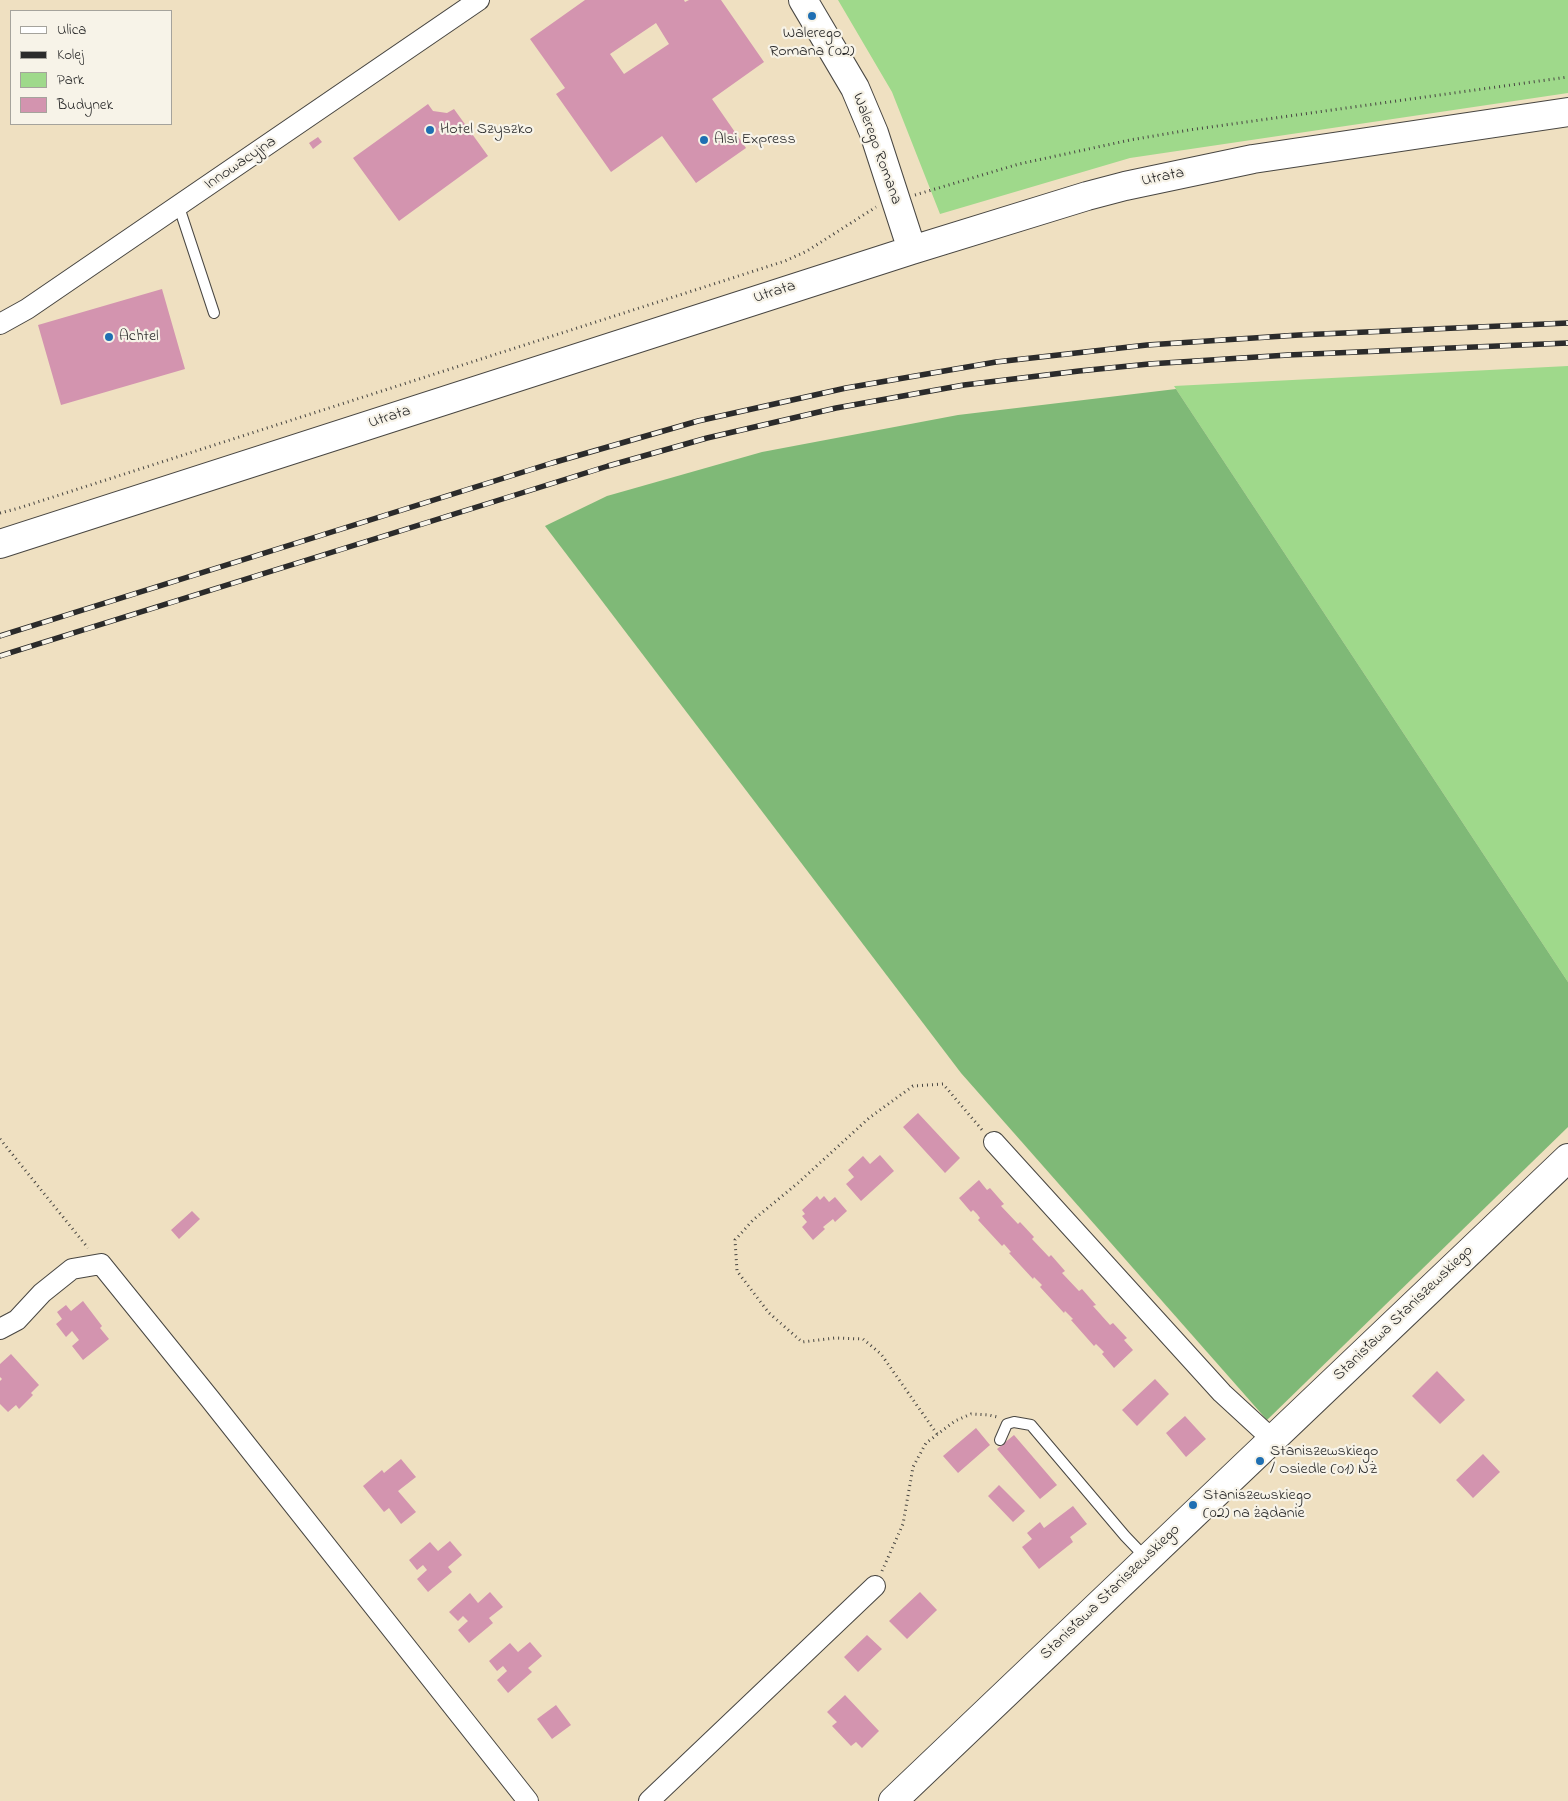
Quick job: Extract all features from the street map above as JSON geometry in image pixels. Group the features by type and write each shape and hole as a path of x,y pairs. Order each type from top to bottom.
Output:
{"main road":[{"name":"Walerego Romana","path":"803,0 855,88 874,133 912,250"},
{"name":"Utrata","path":"0,544 912,250 1078,199 1207,168 1297,152 1568,112"},
{"name":"Stanisława Staniszewskiego","path":"893,1801 1568,1158"}],"street":[{"name":"Innowacyjna","path":"0,324 27,309 179,207 479,0"},
{"path":"994,1142 1222,1393 1272,1439"},
{"path":"0,1329 17,1320 42,1293 72,1269 101,1264 528,1801"},
{"path":"648,1801 875,1586"}],"lane":[{"path":"179,207 214,313"},
{"path":"1000,1440 1007,1424 1014,1422 1031,1425 1125,1536 1147,1559"}],"path":[{"path":"0,513 785,261 807,251 876,206 1020,164 1130,140 1248,121 1568,77"},
{"path":"937,1434 881,1354 863,1339 835,1338 802,1342 769,1313 737,1271 735,1240 753,1220 798,1183 870,1118 913,1086 942,1084 994,1142"},
{"path":"0,1139 101,1264"},
{"path":"875,1586 903,1524 913,1467 926,1443 955,1420 971,1414 989,1415 1014,1422"}],"green space":[{"path":"838,0 1568,0 1568,93 1130,158 940,214 892,92"},
{"path":"1568,366 1568,982 1174,386"},
{"path":"1176,389 1568,982 1568,1127 1267,1420 961,1073 545,526 607,496 762,452 958,415"}],"building":[{"path":"585,0 684,0 685,2 689,0 721,0 764,62 712,99 746,148 696,183 662,136 611,172 556,94 565,88 530,39","holes":["656,23 669,44 624,74 610,54"]},
{"name":"Hotel Szyszko","path":"428,104 433,111 447,113 454,109 488,156 399,221 353,158"},
{"path":"318,137 322,142 313,149 309,143"},
{"name":"Achtel","path":"162,289 185,369 61,405 38,325"},
{"path":"918,1113 960,1158 945,1173 903,1127"},
{"path":"880,1155 894,1171 861,1201 846,1184 854,1177 848,1170 863,1156 870,1164"},
{"path":"979,1180 987,1190 990,1188 1004,1204 1001,1206 1018,1224 1020,1222 1034,1237 1032,1239 1049,1257 1051,1255 1065,1271 1062,1273 1079,1291 1082,1289 1096,1305 1093,1306 1110,1325 1113,1323 1127,1338 1124,1340 1133,1350 1114,1368 1102,1354 1104,1352 1096,1344 1094,1346 1071,1320 1073,1319 1065,1311 1064,1313 1040,1287 1042,1285 1034,1277 1033,1279 1009,1253 1011,1252 1004,1244 1002,1246 978,1220 980,1218 977,1214 973,1210 971,1212 959,1198"},
{"path":"817,1196 820,1200 824,1196 829,1202 835,1197 847,1211 835,1222 833,1219 823,1227 825,1229 813,1240 802,1227 807,1222 802,1216 805,1214 802,1210"},
{"path":"192,1211 200,1219 179,1239 171,1230"},
{"path":"83,1301 102,1326 100,1328 109,1339 83,1360 72,1346 79,1340 72,1331 66,1337 56,1324 62,1319 57,1312 66,1305 71,1311"},
{"path":"11,1354 39,1385 31,1393 33,1395 19,1409 16,1405 8,1412 0,1404 0,1381 2,1379 0,1377 0,1364"},
{"path":"1437,1371 1465,1400 1440,1424 1412,1396"},
{"path":"1155,1379 1169,1394 1137,1426 1122,1410"},
{"path":"1185,1416 1206,1439 1186,1457 1166,1433"},
{"path":"976,1428 990,1445 958,1473 943,1456"},
{"path":"1014,1435 1057,1485 1040,1499 997,1449"},
{"path":"1483,1454 1500,1472 1473,1498 1456,1480"},
{"path":"401,1459 416,1477 398,1491 416,1512 401,1524 389,1508 384,1512 363,1486 382,1470 384,1473"},
{"path":"999,1485 1025,1511 1013,1522 988,1496"},
{"path":"1073,1506 1087,1524 1070,1537 1073,1542 1039,1569 1022,1547 1032,1539 1027,1533 1040,1522 1044,1528"},
{"path":"450,1541 462,1555 448,1567 452,1572 428,1592 417,1579 427,1570 423,1565 417,1570 409,1560 430,1542 438,1551"},
{"path":"490,1592 503,1607 489,1618 493,1623 469,1643 458,1630 468,1621 463,1616 458,1621 449,1612 470,1593 478,1603"},
{"path":"920,1592 937,1610 907,1639 889,1621"},
{"path":"867,1635 882,1649 858,1672 844,1657"},
{"path":"530,1642 542,1656 528,1668 532,1672 508,1693 497,1680 507,1671 503,1666 497,1671 489,1661 510,1643 518,1652"},
{"path":"845,1695 879,1731 862,1748 856,1742 851,1746 832,1726 837,1722 827,1712"},
{"path":"556,1705 571,1725 552,1739 537,1719"}],"railway":[{"path":"0,636 552,463 698,421 846,388 996,362 1147,345 1299,335 1568,323"},
{"path":"0,656 608,466 707,438 836,408 964,385 1149,364 1288,355 1568,343"}],"place":[{"name":"Walerego Romana (02)","path":"812,16"},
{"name":"Hotel Szyszko","path":"430,130"},
{"name":"Alsi Express","path":"704,140"},
{"name":"Achtel","path":"109,337"},
{"name":"Staniszewskiego / Osiedle (01) NŻ","path":"1260,1461"},
{"name":"Staniszewskiego (02) na żądanie","path":"1193,1505"}]}
